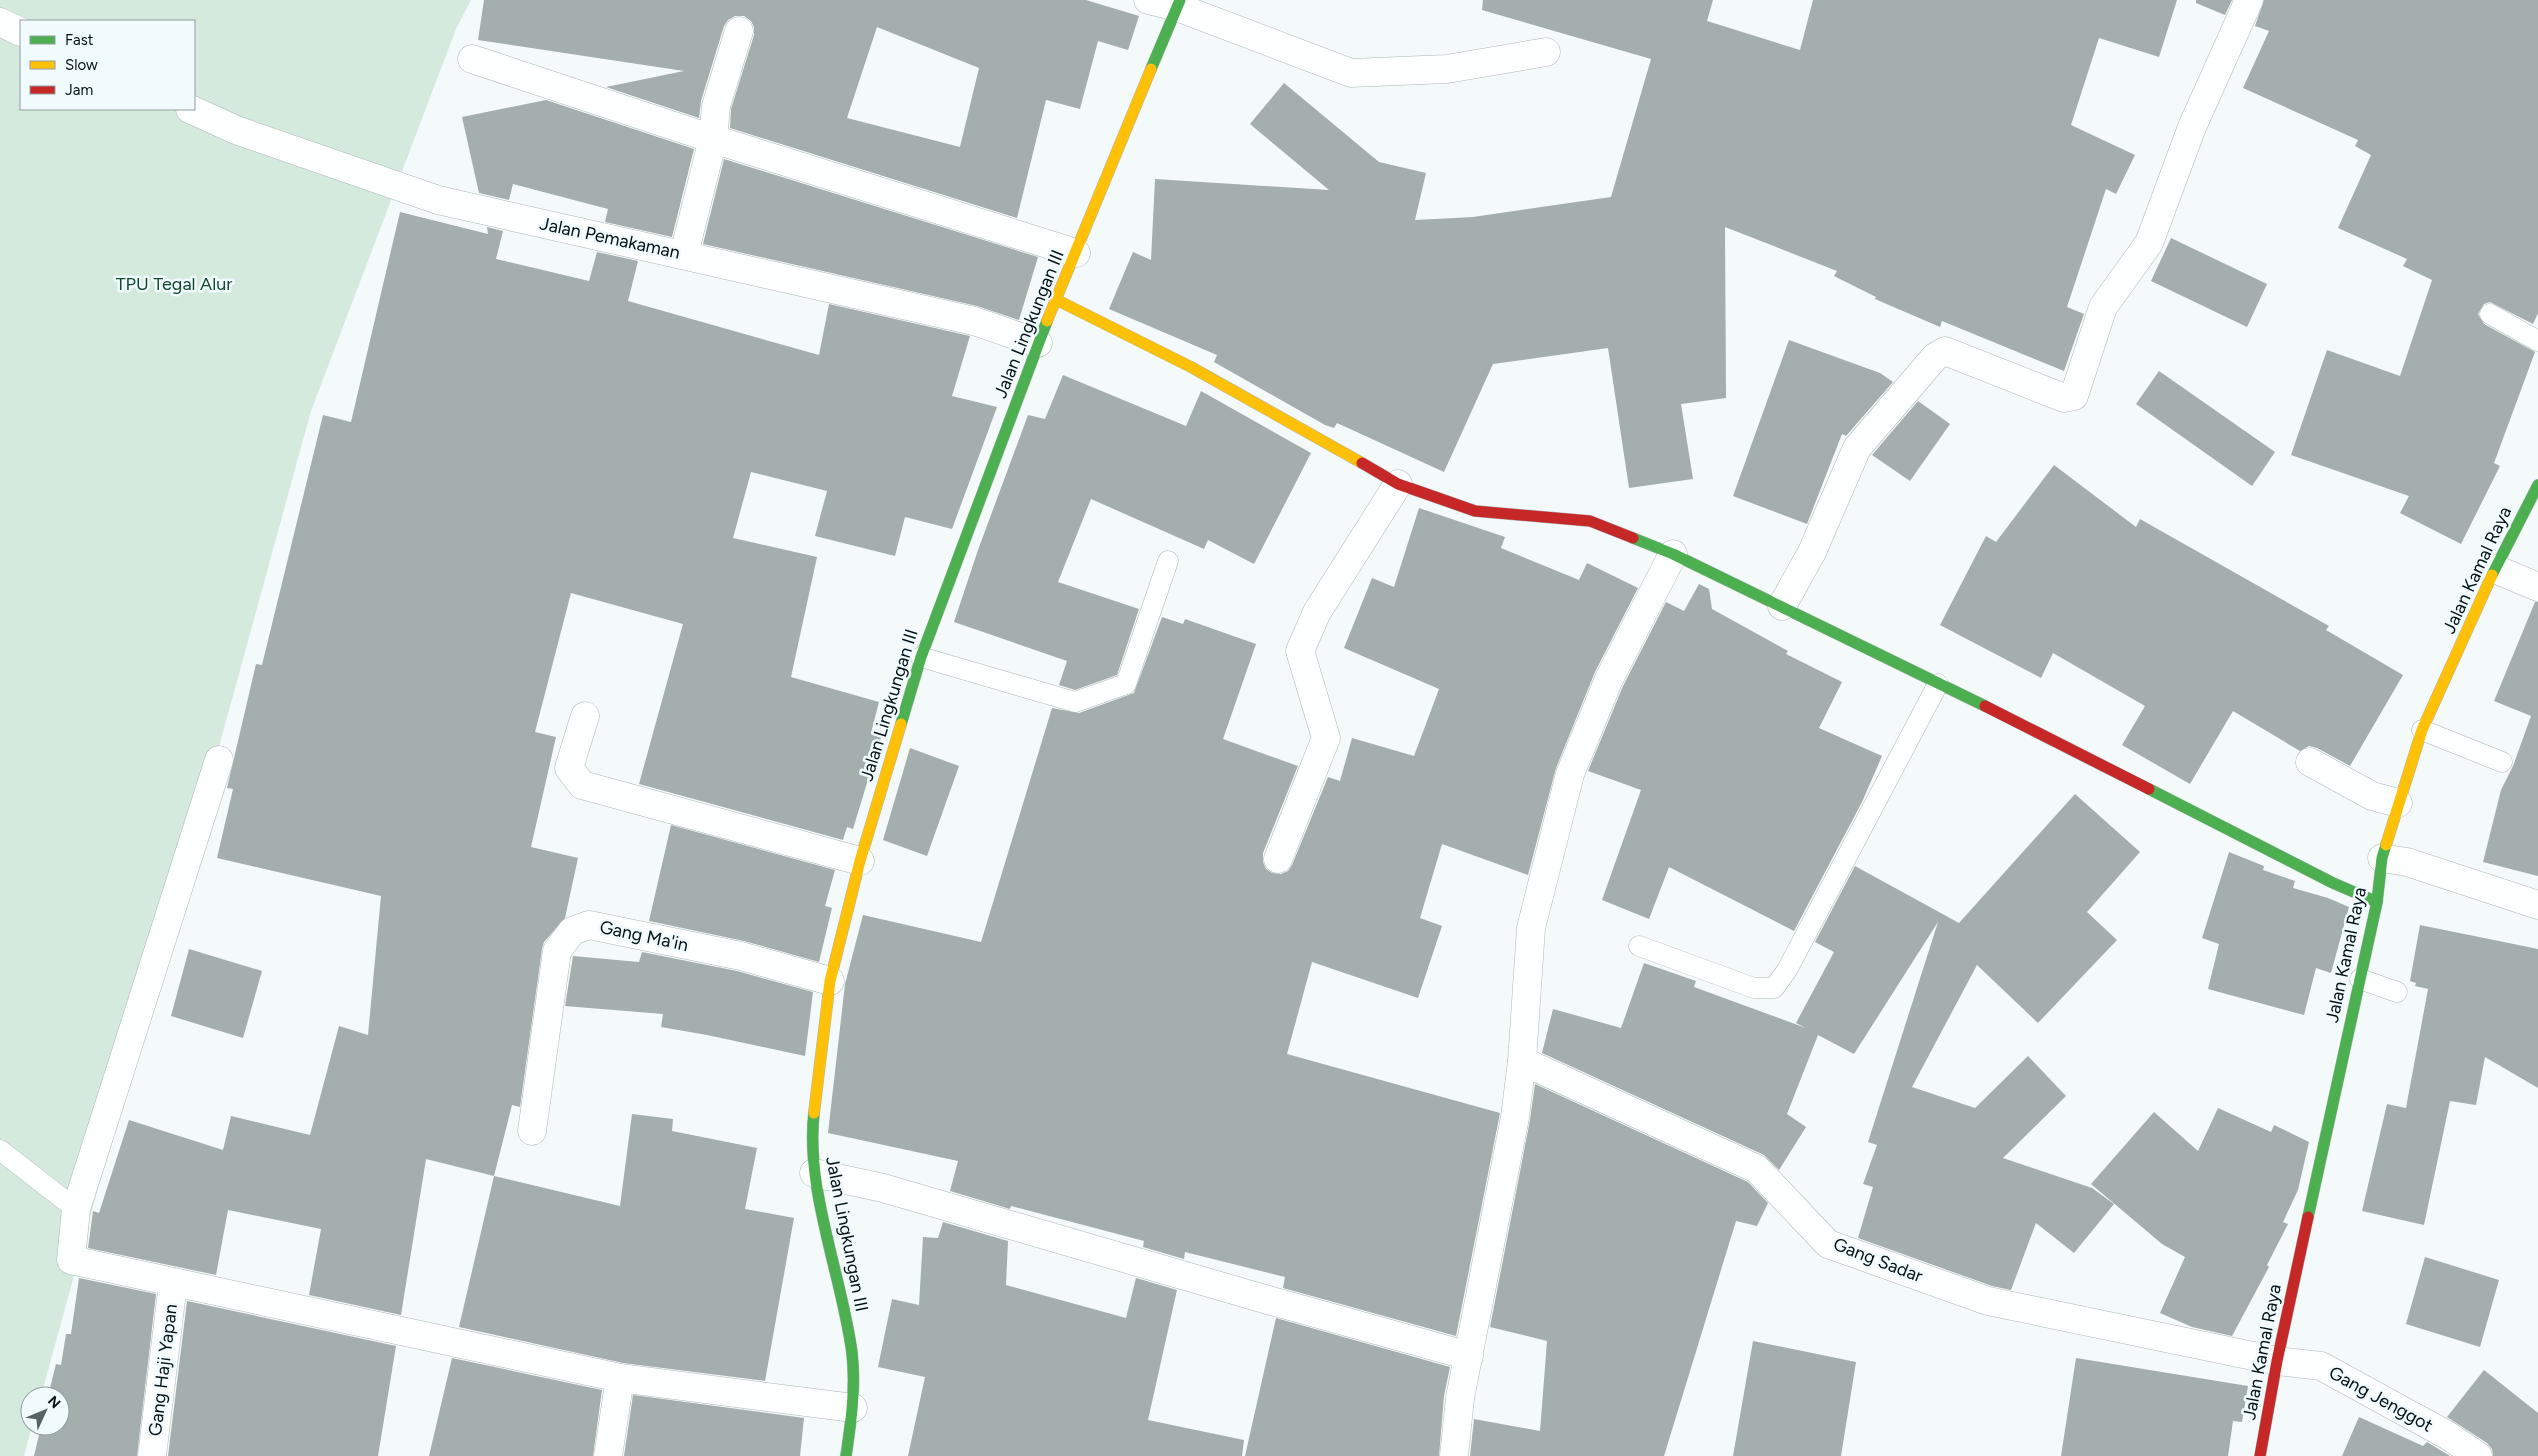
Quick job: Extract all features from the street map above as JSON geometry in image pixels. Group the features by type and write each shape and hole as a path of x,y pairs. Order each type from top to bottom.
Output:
{"street":[{"path":"1148,0 1178,4 1351,73 1447,69 1546,52"},
{"path":"1782,606 1812,552 1857,448 1935,357 1945,351 2064,398 2074,396 2103,307 2149,243 2192,127 2249,0"},
{"name":"Jalan Lingkungan III","path":"846,1456 853,1408 852,1354 814,1173 812,1129 830,981 860,861 921,657 1038,343 1178,4"},
{"path":"0,22 20,32"},
{"path":"684,254 713,139 716,106 739,30"},
{"path":"472,59 713,139 1076,253"},
{"name":"Jalan Pemakaman","path":"192,110 236,130 438,200 974,321 1038,343"},
{"path":"1057,300 1191,366 1398,484 1475,511 1590,521 1673,554 2013,720 2333,883 2377,902"},
{"path":"1278,859 1326,738 1300,651 1317,612 1398,484"},
{"name":"Jalan Kamal Raya","path":"2260,1456 2277,1361 2377,902 2382,858 2422,730 2495,569 2538,485"},
{"path":"1454,1456 1460,1398 1515,1117 1522,1060 1531,928 1570,774 1609,679 1673,554"},
{"path":"2495,569 2538,587"},
{"path":"585,716 569,768 582,785 860,861"},
{"path":"219,760 76,1209 71,1260 620,1378 853,1408"},
{"path":"2310,762 2372,796 2398,803"},
{"path":"2382,858 2407,862 2538,905"},
{"name":"Gang Ma'in","path":"532,1131 557,951 572,931 589,925 741,956 830,981"},
{"name":"Gang Sadar","path":"1522,1060 1757,1169 1828,1244 1988,1301 2277,1361"},
{"path":"814,1173 883,1188 1268,1300 1469,1356"},
{"name":"Gang Haji Yapan","path":"152,1456 173,1283"},
{"name":"Gang Jenggot","path":"2277,1361 2321,1366 2447,1435 2478,1456"},
{"path":"608,1456 620,1378"}],"lane":[{"path":"2490,314 2538,341"},
{"path":"921,657 1075,702 1126,684 1168,561"},
{"path":"1639,946 1754,988 1774,988 1787,970 1938,684"},
{"path":"2422,730 2502,762"},
{"path":"2360,979 2396,992"},
{"path":"0,1150 76,1209"}],"green space":[{"name":"TPU Tegal Alur","path":"0,0 471,0 456,29 311,411 44,1386 20,1386 20,1436 29,1436 24,1456 0,1456"}],"building":[{"path":"484,0 1086,0 1139,16 1128,50 1098,41 1080,109 1046,100 1017,218 730,128 731,109 754,35 754,27 751,21 744,16 735,16 728,20 724,26 701,101 699,118 606,87 684,71 478,40","holes":["877,27 979,68 960,147 847,118"]},
{"path":"1483,0 1713,0 1707,21 1800,50 1813,0 2177,0 2159,57 2099,38 2071,125 2135,155 2116,194 2106,189 2067,307 2084,314 2064,371 1942,321 1940,327 1875,299 1876,297 1834,276 1837,271 1725,227 1726,398 1681,404 1693,479 1629,488 1608,348 1493,364 1444,472 1337,423 1334,428 1325,425 1214,362 1217,355 1109,309 1133,252 1151,260 1155,179 1329,190 1250,124 1284,83 1379,162 1426,173 1415,220 1473,217 1611,197 1651,59 1482,10"},
{"path":"2196,0 2232,0 2225,15 2196,3"},
{"path":"2264,0 2538,0 2538,313 2533,324 2490,302 2484,304 2478,314 2484,324 2535,352 2494,463 2500,466 2461,544 2400,513 2409,496 2291,455 2327,350 2400,376 2432,280 2403,266 2407,259 2338,228 2371,155 2355,146 2358,140 2243,88 2269,31 2255,26"},
{"path":"546,100 694,149 672,237 605,222 608,209 513,184 509,200 479,193 462,117"},
{"path":"724,159 1038,257 1019,320 977,306 703,244"},
{"path":"400,212 488,234 487,227 503,231 496,259 589,281 597,252 638,261 628,301 819,355 829,304 970,336 952,396 997,407 952,529 905,517 895,556 815,536 827,491 751,472 733,538 817,557 791,677 879,702 871,733 881,737 853,829 847,827 843,840 639,784 683,624 571,593 535,732 556,737 531,847 578,858 565,918 544,942 542,949 520,1107 512,1105 494,1176 426,1159 401,1315 309,1295 321,1229 228,1210 216,1275 88,1248 93,1211 99,1213 129,1120 223,1150 231,1116 310,1135 339,1026 368,1035 381,896 217,858 233,789 227,788 256,664 262,665 323,415 351,422"},
{"path":"2171,238 2267,284 2247,327 2151,281"},
{"path":"1789,340 1880,373 1893,382 1846,436 1842,434 1807,524 1733,496"},
{"path":"2159,371 2275,452 2252,486 2136,404"},
{"path":"1063,375 1186,426 1201,391 1311,453 1254,564 1208,540 1204,549 1091,499 1058,582 1139,609 1117,675 1075,690 1059,685 1067,661 954,622 978,550 1028,415 1045,419"},
{"path":"1918,401 1950,424 1910,481 1872,455"},
{"path":"2054,465 2136,527 2140,519 2329,626 2326,630 2403,675 2350,766 2317,748 2309,746 2300,751 2233,711 2190,784 2122,745 2145,706 2053,653 2041,678 1940,625 1986,536 1996,542"},
{"path":"1419,508 1505,537 1501,548 1579,580 1587,563 1638,588 1595,672 1556,768 1528,875 1442,844 1420,918 1442,926 1418,998 1312,962 1287,1054 1500,1113 1456,1336 1283,1288 1285,1277 1185,1252 1184,1259 1143,1247 1144,1241 1011,1206 1010,1209 950,1191 958,1161 828,1133 845,984 863,915 981,942 1052,708 1079,713 1134,693 1162,617 1183,624 1185,619 1256,644 1223,739 1298,766 1263,853 1263,862 1266,869 1272,873 1281,874 1288,871 1292,865 1328,777 1340,781 1352,738 1414,756 1439,689 1344,648 1372,578 1394,587"},
{"path":"1699,584 1709,589 1712,609 1788,651 1786,654 1842,682 1819,728 1882,756 1862,802 1794,931 1669,867 1649,919 1602,900 1641,790 1588,771 1623,686 1666,602 1684,611"},
{"path":"2535,602 2538,602 2538,876 2483,862 2501,790 2513,766 2531,716 2494,701"},
{"path":"910,748 959,766 927,856 883,840"},
{"path":"2075,794 2140,852 2087,912 2117,940 2038,1023 1977,965 1912,1087 1975,1108 2028,1056 2066,1096 2003,1158 2092,1188 2114,1204 2074,1253 2036,1223 2011,1290 1992,1286 1858,1238 1873,1187 1863,1184 1877,1145 1868,1142 1938,922 1854,1054 1818,1035 1787,1114 1806,1127 1779,1170 1764,1155 1542,1053 1553,1009 1621,1028 1644,963 1696,981 1694,987 1806,1028 1796,1023 1834,952 1815,942 1855,866 1959,923"},
{"path":"671,825 835,870 825,906 832,908 819,962 744,941 649,921"},
{"path":"2229,852 2264,866 2263,870 2295,881 2293,888 2328,898 2349,907 2331,973 2316,968 2304,1015 2208,989 2219,944 2202,938"},
{"path":"2420,925 2538,949 2538,1088 2485,1057 2476,1105 2450,1101 2424,1225 2362,1211 2387,1104 2406,1108 2428,989 2415,986 2416,983 2410,981"},
{"path":"189,949 262,971 243,1038 171,1016"},
{"path":"642,952 737,971 813,992 805,1056 661,1027 663,1014 565,1006 573,956 639,962"},
{"path":"1535,1084 1748,1182 1768,1203 1757,1226 1736,1221 1664,1456 1470,1456 1474,1419 1540,1431 1547,1341 1490,1327 1530,1120"},
{"path":"2218,1108 2271,1132 2274,1125 2309,1142 2298,1190 2283,1222 2288,1224 2267,1265 2269,1267 2232,1336 2192,1327 2160,1313 2185,1257 2162,1244 2091,1184 2154,1112 2198,1151"},
{"path":"632,1114 673,1119 672,1131 757,1148 745,1209 794,1218 765,1381 623,1363 459,1327 494,1176 620,1206"},
{"path":"943,1222 1008,1241 1006,1285 1126,1318 1136,1278 1177,1290 1148,1420 1244,1440 1242,1456 908,1456 925,1377 878,1367 892,1299 919,1305 923,1237 938,1238"},
{"path":"2425,1257 2499,1280 2480,1347 2406,1324"},
{"path":"79,1278 156,1294 137,1456 34,1456 39,1436 70,1436 70,1386 50,1386 56,1364 61,1365 66,1334 71,1334"},
{"path":"187,1301 396,1346 378,1456 168,1456"},
{"path":"1276,1318 1450,1367 1444,1396 1439,1456 1245,1456"},
{"path":"1753,1341 1856,1362 1841,1456 1733,1456"},
{"path":"452,1358 602,1390 593,1456 429,1456"},
{"path":"2076,1358 2248,1386 2242,1422 2233,1421 2228,1456 2061,1456"},
{"path":"2484,1370 2538,1413 2538,1456 2493,1456 2492,1449 2487,1443 2447,1417"},
{"path":"633,1395 804,1418 800,1456 624,1456"},
{"path":"2359,1417 2423,1446 2427,1442 2450,1456 2342,1456"}],"traffic: fast":[{"path":"1151,69 1180,0"},
{"path":"901,724 921,657 1047,321"},
{"path":"2492,575 2538,485"},
{"path":"1633,538 1673,554 1985,706"},
{"path":"2149,789 2333,883 2377,902"},
{"path":"2308,1217 2377,902 2382,858 2386,845"},
{"path":"814,1113 813,1142 819,1202 841,1294 852,1353 853,1392 846,1456"}],"traffic: slow":[{"path":"1047,321 1151,69"},
{"path":"1057,300 1191,367 1362,463"},
{"path":"2386,845 2422,730 2492,575"},
{"path":"814,1113 830,981 860,861 901,724"}],"traffic: jam":[{"path":"1362,463 1398,484 1475,511 1590,521 1633,538"},
{"path":"1985,706 2149,789"},
{"path":"2260,1456 2277,1361 2308,1217"}]}
